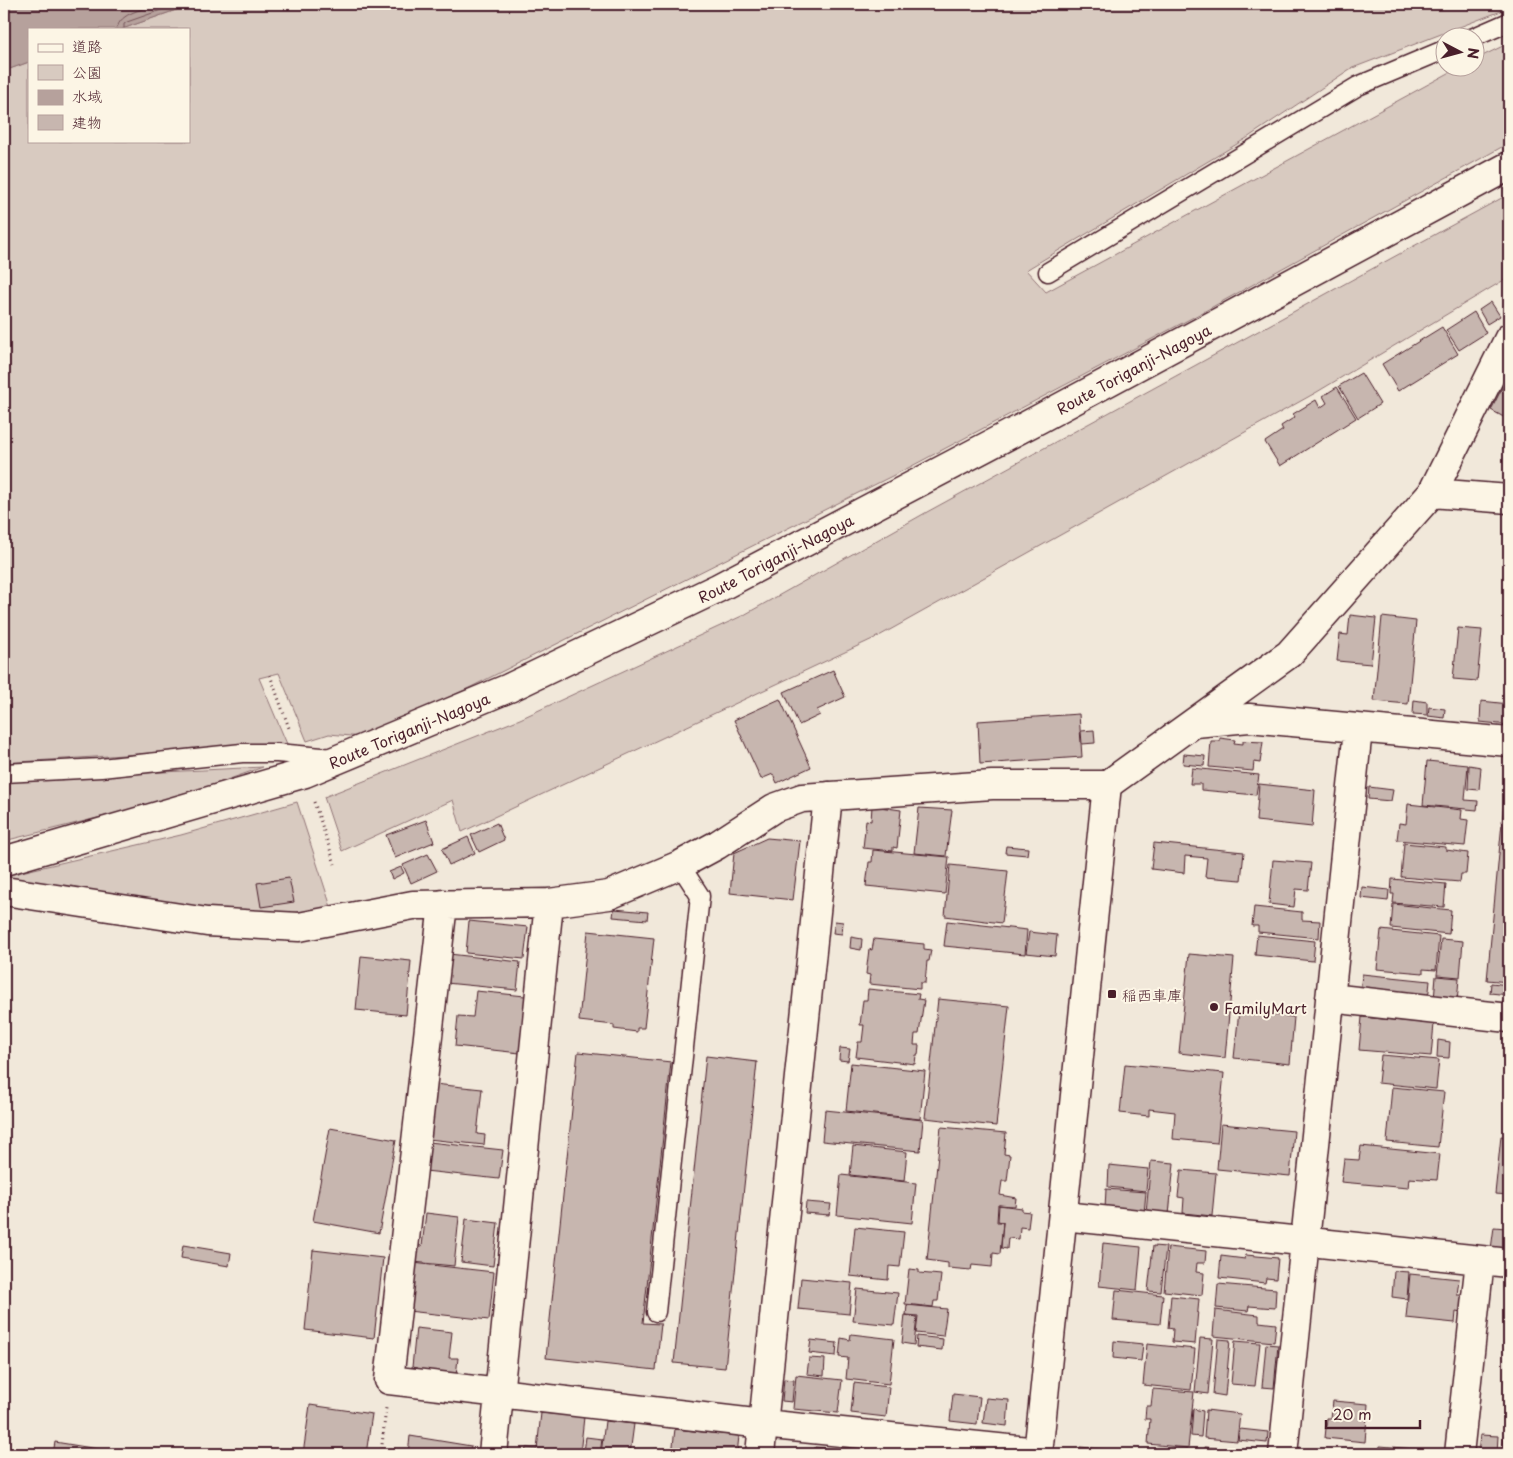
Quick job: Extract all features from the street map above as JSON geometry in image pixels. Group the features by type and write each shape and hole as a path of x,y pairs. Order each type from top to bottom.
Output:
{"street":[{"name":"Route Toriganji-Nagoya","path":"4,861 302,764 338,758 509,688 718,588 1039,419 1509,166"},
{"path":"4,891 207,922 299,927 413,905 549,903 609,895 680,865 717,845 774,808 802,798 992,785 1107,785 1289,654 1432,493 1509,338"},
{"path":"1432,493 1509,499"},
{"path":"1192,723 1249,718 1509,742"},
{"path":"1283,1454 1358,729"},
{"path":"443,904 389,1380 763,1424 1038,1453 1107,785"},
{"path":"760,1454 828,796"},
{"path":"493,1454 549,903"},
{"path":"1330,998 1509,1018"},
{"path":"1063,1216 1509,1263"},
{"path":"1459,1454 1480,1260"}],"lane":[{"path":"1486,32 1509,22"},
{"path":"1048,272 1358,86 1436,53"},
{"path":"4,773 101,768 242,753 277,752 302,764"},
{"path":"656,1312 700,896 680,865"}],"path":[{"path":"270,674 335,864"},
{"path":"381,1454 389,1380"}],"green space":[{"path":"193,4 1509,4 1509,8 1457,28 1436,28 1436,36 1350,69 1247,138 1026,270 1046,292 1440,78 1486,78 1486,54 1509,43 1509,65 1506,66 1509,73 1509,143 1205,311 910,467 471,687 362,737 329,734 307,741 279,673 259,678 287,744 4,763 4,71 28,62 28,142 190,142 190,28 125,28"},
{"path":"1509,194 1509,280 1504,280 1317,392 879,636 462,832 453,800 342,851 324,797 520,719 744,615 927,512"},
{"path":"263,767 174,799 4,841 4,780"},
{"path":"297,802 332,910 284,913 211,910 4,879 4,876 181,835"}],"water":[{"path":"4,4 193,4 125,28 28,28 28,62 4,71"}],"building":[{"path":"1491,302 1500,316 1487,324 1479,310"},
{"path":"1474,312 1486,333 1459,350 1446,330"},
{"path":"1442,327 1458,354 1398,391 1382,364"},
{"path":"1361,373 1380,404 1358,418 1339,386"},
{"path":"1509,374 1509,420 1491,410"},
{"path":"1337,387 1356,418 1280,466 1265,442 1283,430 1281,426 1295,417 1293,414 1316,400 1320,408 1327,403 1323,396"},
{"path":"1350,615 1376,618 1371,664 1337,661 1340,634 1348,635"},
{"path":"1382,617 1416,621 1408,704 1374,701"},
{"path":"1458,628 1482,630 1477,681 1453,679"},
{"path":"833,670 845,697 817,710 820,715 799,725 784,692"},
{"path":"780,699 811,767 777,783 773,774 761,779 734,720"},
{"path":"1414,700 1427,702 1427,715 1413,714"},
{"path":"1481,701 1509,704 1509,725 1480,722"},
{"path":"1429,707 1445,709 1444,718 1428,716"},
{"path":"1079,714 1082,757 980,764 978,721"},
{"path":"1094,730 1095,743 1082,744 1081,731"},
{"path":"1220,738 1235,740 1234,743 1243,744 1243,741 1263,742 1260,763 1254,762 1253,771 1209,767 1211,741 1220,741"},
{"path":"1184,754 1205,756 1204,766 1183,764"},
{"path":"1427,761 1468,765 1465,800 1478,801 1477,810 1423,805"},
{"path":"1469,765 1481,767 1479,790 1468,789"},
{"path":"1192,768 1259,775 1256,795 1201,790 1201,784 1190,784"},
{"path":"1259,784 1315,790 1312,827 1256,821"},
{"path":"1369,787 1393,790 1391,801 1368,799"},
{"path":"1505,791 1509,792 1509,982 1487,980"},
{"path":"1408,804 1462,810 1461,819 1468,820 1465,846 1397,840 1399,823 1406,824"},
{"path":"872,806 901,810 897,848 893,847 893,851 863,848 866,820 871,821"},
{"path":"919,808 952,810 946,856 914,853"},
{"path":"426,820 434,842 395,858 386,835"},
{"path":"497,823 504,840 479,852 471,835"},
{"path":"468,837 475,853 449,865 442,849"},
{"path":"767,838 800,841 793,900 730,893 734,853"},
{"path":"1154,843 1244,852 1241,880 1205,877 1207,858 1185,856 1184,873 1151,869"},
{"path":"1404,843 1446,847 1446,850 1468,853 1466,874 1461,874 1460,882 1401,877"},
{"path":"1006,846 1028,848 1027,855 1005,853"},
{"path":"873,850 949,857 945,894 866,886 869,862 872,862"},
{"path":"428,854 437,871 411,883 403,865"},
{"path":"1273,860 1311,863 1308,890 1296,889 1294,907 1269,904"},
{"path":"950,865 1008,871 1002,923 945,916"},
{"path":"401,867 404,873 392,879 389,872"},
{"path":"289,878 294,902 261,907 257,883"},
{"path":"1392,879 1446,884 1444,907 1393,903 1394,894 1391,894"},
{"path":"1362,887 1389,890 1388,901 1361,898"},
{"path":"1393,904 1451,910 1449,934 1391,928"},
{"path":"1254,907 1302,912 1302,920 1320,921 1319,938 1258,932 1258,926 1252,926"},
{"path":"614,909 648,912 647,920 613,917"},
{"path":"469,921 528,927 524,959 466,953"},
{"path":"835,921 843,922 842,934 833,933"},
{"path":"947,921 1027,930 1025,954 944,946"},
{"path":"1381,930 1439,936 1436,970 1423,969 1423,973 1377,969"},
{"path":"588,931 654,938 644,1028 637,1028 637,1032 614,1029 614,1025 579,1021"},
{"path":"1029,932 1057,935 1055,956 1026,953"},
{"path":"1257,935 1315,941 1313,961 1255,955"},
{"path":"851,937 862,939 861,950 850,948"},
{"path":"874,939 924,944 924,949 931,950 929,961 927,961 925,983 920,983 920,989 869,984 870,975 866,974 869,949 872,950"},
{"path":"1441,939 1463,941 1460,977 1437,975"},
{"path":"449,954 520,962 517,990 446,983"},
{"path":"1189,954 1234,958 1225,1058 1179,1053"},
{"path":"361,956 411,961 406,1015 356,1010"},
{"path":"1362,974 1430,981 1428,1000 1360,994"},
{"path":"1436,976 1459,978 1457,1003 1434,1000"},
{"path":"1491,983 1509,985 1509,995 1490,993"},
{"path":"868,989 919,994 918,999 924,1000 919,1034 915,1034 914,1045 919,1045 915,1064 856,1057 858,1042 862,1042 864,1025 860,1025 863,1000 867,1000"},
{"path":"476,991 525,996 520,1053 455,1046 458,1016 473,1017"},
{"path":"938,999 1009,1006 996,1126 925,1118"},
{"path":"1239,1011 1294,1017 1290,1064 1234,1058"},
{"path":"1362,1017 1434,1024 1431,1056 1359,1050"},
{"path":"1438,1040 1450,1042 1449,1058 1437,1057"},
{"path":"840,1048 850,1049 848,1061 839,1060"},
{"path":"578,1052 671,1062 643,1323 661,1324 656,1370 546,1358"},
{"path":"1381,1055 1439,1060 1436,1089 1378,1083"},
{"path":"706,1056 757,1062 725,1368 674,1363"},
{"path":"851,1063 925,1071 920,1119 846,1111"},
{"path":"1125,1064 1224,1073 1217,1143 1173,1139 1175,1112 1149,1109 1149,1116 1120,1113"},
{"path":"434,1084 482,1089 477,1134 485,1135 484,1145 428,1139"},
{"path":"1392,1087 1444,1092 1438,1147 1387,1142"},
{"path":"825,1110 923,1120 920,1151 822,1141"},
{"path":"1221,1124 1294,1131 1290,1176 1217,1169"},
{"path":"941,1127 1006,1133 1004,1154 1010,1155 1007,1181 1002,1181 1000,1195 1016,1198 1015,1206 998,1205 997,1222 1003,1222 1000,1254 993,1253 992,1267 972,1265 971,1270 948,1268 948,1263 927,1260"},
{"path":"330,1128 396,1140 379,1233 313,1221"},
{"path":"1501,1136 1509,1137 1509,1195 1495,1194"},
{"path":"429,1142 503,1150 499,1179 425,1171"},
{"path":"853,1146 907,1152 904,1181 850,1175"},
{"path":"1361,1146 1440,1154 1437,1180 1409,1178 1408,1188 1341,1182 1344,1159 1359,1160"},
{"path":"1151,1161 1174,1163 1169,1215 1146,1213"},
{"path":"1109,1165 1148,1169 1146,1191 1108,1187"},
{"path":"1181,1170 1216,1173 1212,1216 1183,1213 1184,1198 1178,1197"},
{"path":"841,1175 916,1183 912,1223 837,1215"},
{"path":"1106,1189 1146,1192 1144,1213 1105,1209"},
{"path":"806,1202 831,1204 829,1215 805,1213"},
{"path":"999,1205 1022,1208 1022,1211 1030,1212 1028,1228 1020,1227 1019,1239 1008,1238 1007,1249 1001,1248 1003,1222 998,1221"},
{"path":"426,1213 459,1217 454,1266 413,1262 415,1245 422,1246"},
{"path":"466,1219 498,1223 493,1266 461,1262"},
{"path":"855,1227 904,1232 900,1267 889,1266 888,1280 850,1276"},
{"path":"1494,1227 1506,1228 1504,1250 1491,1249"},
{"path":"1103,1243 1141,1247 1137,1290 1099,1286"},
{"path":"183,1245 231,1253 229,1266 181,1258"},
{"path":"1153,1246 1166,1247 1161,1292 1148,1291"},
{"path":"1168,1247 1206,1251 1205,1263 1197,1263 1196,1272 1204,1273 1202,1295 1164,1291"},
{"path":"313,1250 383,1258 374,1338 305,1330"},
{"path":"1246,1255 1278,1258 1276,1279 1266,1278 1265,1283 1219,1278 1221,1256 1245,1259"},
{"path":"413,1263 494,1272 489,1320 408,1311"},
{"path":"909,1269 919,1270 919,1273 941,1275 938,1301 934,1301 933,1307 905,1304"},
{"path":"1394,1271 1409,1272 1407,1299 1392,1297"},
{"path":"1410,1274 1459,1279 1457,1295 1462,1295 1461,1313 1456,1312 1455,1323 1406,1318"},
{"path":"801,1278 852,1283 849,1314 798,1309"},
{"path":"1218,1284 1276,1289 1275,1308 1249,1306 1248,1311 1216,1308"},
{"path":"857,1289 898,1293 894,1325 853,1321"},
{"path":"1116,1290 1163,1295 1160,1324 1113,1320"},
{"path":"1171,1296 1199,1299 1195,1344 1172,1342 1173,1329 1168,1328"},
{"path":"907,1305 947,1309 943,1336 916,1333 918,1316 906,1315"},
{"path":"1215,1310 1259,1315 1259,1322 1276,1324 1274,1342 1213,1336"},
{"path":"905,1315 917,1317 914,1345 902,1343"},
{"path":"416,1328 452,1332 449,1358 458,1358 456,1376 418,1372 418,1368 412,1367"},
{"path":"851,1334 894,1339 889,1384 846,1379 848,1358 839,1357 841,1338 850,1340"},
{"path":"917,1336 943,1339 942,1350 916,1347"},
{"path":"1200,1338 1213,1339 1208,1394 1195,1392"},
{"path":"1218,1339 1230,1340 1225,1396 1213,1394"},
{"path":"811,1340 837,1343 836,1356 809,1353"},
{"path":"1114,1341 1143,1344 1141,1361 1113,1358"},
{"path":"1235,1341 1260,1343 1255,1386 1231,1384"},
{"path":"1147,1344 1195,1349 1191,1390 1143,1385"},
{"path":"1266,1344 1278,1345 1274,1388 1262,1387"},
{"path":"809,1358 825,1359 824,1376 807,1374"},
{"path":"796,1375 842,1380 838,1413 793,1409"},
{"path":"784,1379 794,1380 792,1402 782,1401"},
{"path":"854,1383 889,1387 886,1417 851,1413"},
{"path":"1153,1389 1194,1392 1188,1448 1148,1444 1150,1419 1145,1419 1146,1406 1151,1406"},
{"path":"953,1394 980,1397 977,1424 950,1421"},
{"path":"986,1398 1009,1400 1007,1426 983,1423"},
{"path":"1333,1401 1368,1404 1365,1442 1325,1438 1327,1418 1331,1418"},
{"path":"310,1405 372,1414 366,1454 303,1454"},
{"path":"1193,1409 1203,1411 1201,1437 1191,1436"},
{"path":"1206,1410 1240,1414 1237,1441 1204,1438"},
{"path":"541,1413 584,1417 580,1454 525,1454 526,1448 537,1449"},
{"path":"605,1421 634,1424 630,1454 601,1454"},
{"path":"675,1429 739,1436 737,1454 672,1454"},
{"path":"1240,1429 1268,1432 1267,1443 1238,1440"},
{"path":"1480,1435 1498,1436 1497,1454 1478,1454"},
{"path":"410,1436 471,1446 470,1454 408,1454"},
{"path":"1504,1436 1509,1437 1509,1454 1502,1454"},
{"path":"586,1437 602,1439 600,1454 584,1452"},
{"path":"55,1442 104,1450 103,1454 53,1454"},
{"path":"1380,1446 1438,1451 1437,1454 1379,1454"},
{"path":"815,1447 871,1453 871,1454 814,1454"},
{"path":"1080,1447 1131,1452 1131,1454 1079,1454"},
{"path":"1205,1447 1255,1452 1255,1454 1205,1454"}],"place":[{"name":"稲西車庫","path":"1112,994"},
{"name":"FamilyMart","path":"1214,1007"}]}
